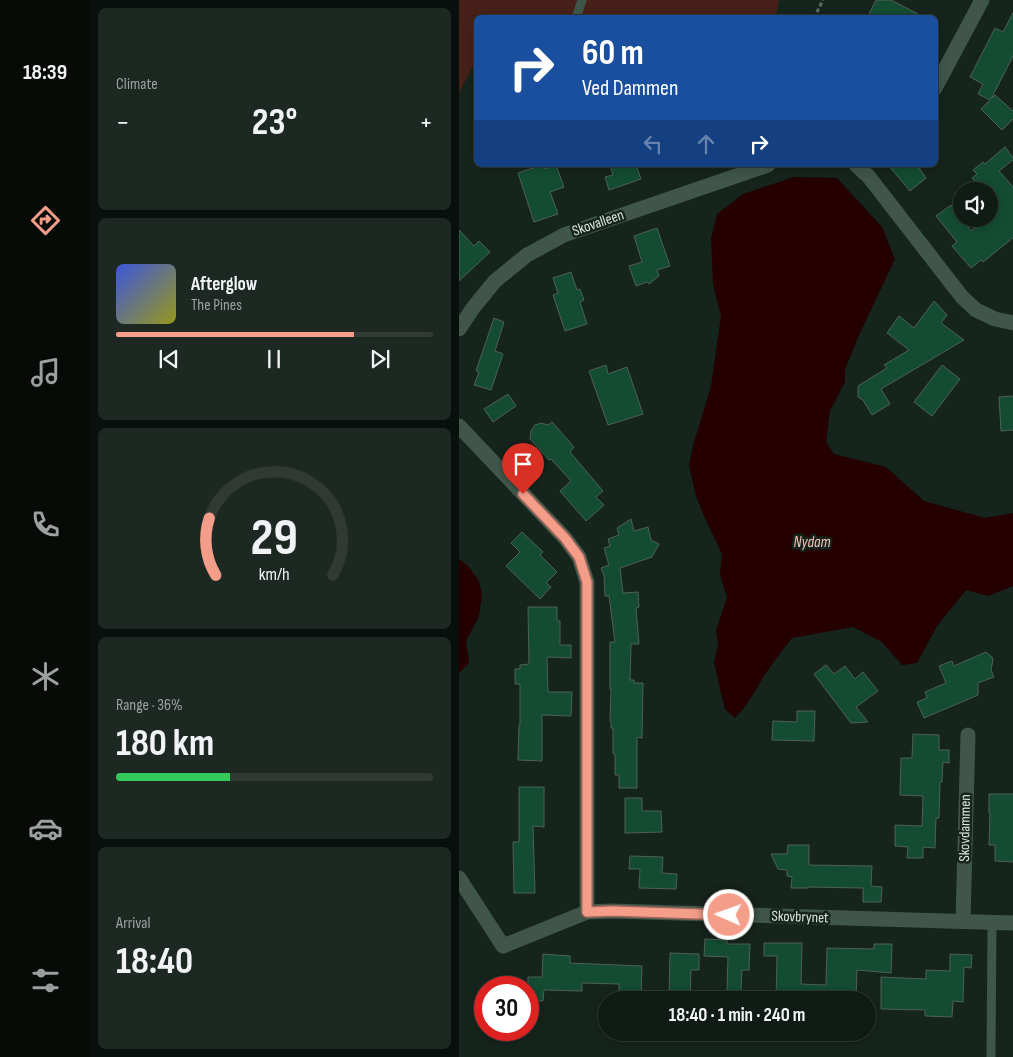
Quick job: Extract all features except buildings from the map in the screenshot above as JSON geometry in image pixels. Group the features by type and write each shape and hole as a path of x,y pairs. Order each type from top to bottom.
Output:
{"street":[{"path":"938,82 982,0"},
{"name":"Skovalleen","path":"459,329 473,308 495,282 527,256 564,235 762,167"},
{"path":"858,167 869,177 962,297 976,310 995,319 1013,323"},
{"path":"459,426 565,538 579,557 587,582 587,912"},
{"name":"Skovdammen","path":"963,921 967,735"},
{"name":"Skovbrynet","path":"459,878 503,946 587,912 612,911 1013,922"}],"lane":[{"path":"577,15 581,0"},
{"path":"991,1057 993,922"}],"path":[{"path":"816,15 823,0"}],"shaded area":[{"path":"459,0 779,0 776,15 474,15 474,64 459,93"}],"water":[{"name":"Nydam","path":"794,177 837,178 882,227 895,259 845,369 845,382 830,411 826,442 834,454 886,467 924,501 985,518 1013,513 1013,586 988,596 966,590 937,626 917,663 902,665 882,642 853,627 792,638 770,666 747,703 735,718 725,709 714,663 718,645 716,631 727,597 720,575 722,554 695,493 689,465 711,386 721,316 713,284 711,238 717,214 743,194"},
{"path":"459,559 468,566 479,581 482,595 479,616 466,641 469,663 459,673"}],"route":[{"path":"523,494 565,538 579,557 587,582 587,912 612,911 729,915"}]}
